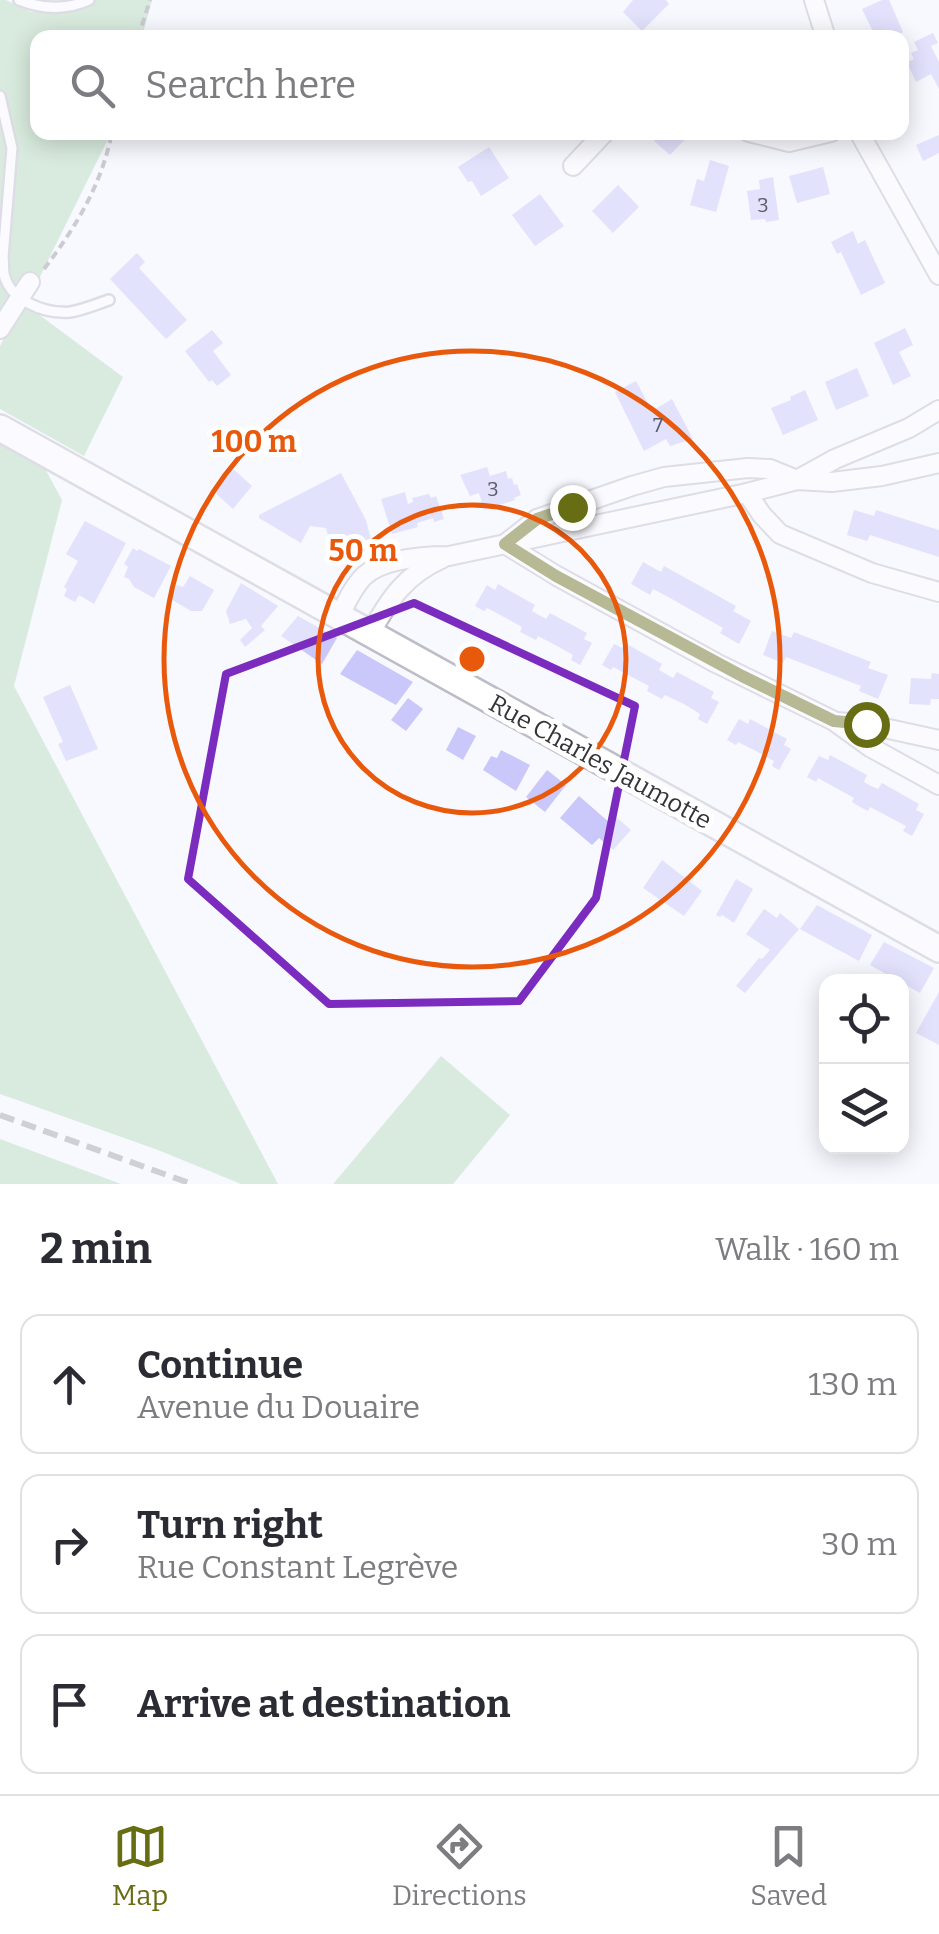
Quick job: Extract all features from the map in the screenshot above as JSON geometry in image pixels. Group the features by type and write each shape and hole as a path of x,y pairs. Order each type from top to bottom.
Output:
{"main road":[{"name":"Rue Charles Jaumotte","path":"0,428 939,949"}],"street":[{"path":"814,0 823,30"},
{"path":"572,166 597,140"},
{"path":"863,140 939,275"},
{"path":"0,330 25,290"},
{"path":"370,634 389,600 404,583 448,556 748,494 797,480 939,410"},
{"path":"890,436 899,472"},
{"path":"505,544 537,519 664,477 748,468 770,469 797,480 832,482 939,463"},
{"path":"748,494 780,534 872,572 939,592"},
{"path":"505,544 716,663 834,721 939,784"},
{"path":"339,617 362,578 374,570 396,562 448,556"},
{"path":"834,721 939,740"}],"lane":[{"path":"18,0 42,9 76,6 89,0"},
{"path":"0,96 12,148 4,275 9,286 25,290 32,306 49,311 71,312 109,300"}],"path":[{"path":"141,30 150,0"},
{"path":"25,290 82,213 98,182 110,140"}],"highlighted area":[{"path":"414,603 635,706 596,898 519,1001 329,1004 188,879 226,674"}],"green space":[{"path":"0,0 31,12 88,0 152,0 144,30 30,30 30,140 108,140 26,305 123,377 84,456 0,409 0,346 10,327 0,321"},
{"path":"0,440 42,463 62,500 14,686 278,1184 241,1184 0,1094"},
{"path":"441,1056 510,1115 453,1184 333,1184"},
{"path":"0,1139 121,1184 0,1184"}],"building":[{"path":"633,0 666,0 669,4 643,30 623,12"},
{"path":"889,0 902,30 872,30 862,9"},
{"path":"933,33 938,43 931,46 939,62 939,89 931,74 916,82 909,67 914,59 911,53 918,50 914,42"},
{"path":"939,135 939,153 923,161 916,145"},
{"path":"655,140 684,140 670,155"},
{"path":"489,147 509,178 481,196 458,167"},
{"path":"710,160 729,166 716,212 690,205 697,179 704,181"},
{"path":"823,167 830,194 797,203 789,176"},
{"path":"773,177 779,220 751,220 747,191 760,189 759,180"},
{"path":"618,185 639,207 613,233 592,211"},
{"path":"540,194 564,226 535,246 512,215"},
{"path":"853,231 858,244 865,240 885,283 861,295 841,252 837,254 831,242"},
{"path":"137,253 145,262 139,268 187,320 166,339 110,279"},
{"path":"905,328 913,345 899,352 911,376 893,385 874,343"},
{"path":"212,330 223,343 213,351 231,375 217,386 212,380 209,382 185,351"},
{"path":"857,368 869,396 836,410 825,382"},
{"path":"636,381 652,411 672,399 693,439 670,446 666,439 644,451 615,392"},
{"path":"805,390 818,420 783,435 771,408"},
{"path":"231,467 252,486 233,509 212,490"},
{"path":"487,467 490,476 506,471 521,495 484,510 479,493 470,496 460,475"},
{"path":"341,473 366,520 371,540 332,551 326,528 310,526 301,543 259,518 259,515"},
{"path":"405,492 408,504 413,502 412,498 436,496 444,519 434,522 433,518 392,534 381,499"},
{"path":"854,510 874,516 876,510 939,530 939,557 870,535 867,541 847,535"},
{"path":"85,521 126,543 94,604 79,595 75,602 64,596 64,587 78,561 66,554"},
{"path":"133,548 171,566 154,598 124,577 128,567 124,564"},
{"path":"643,562 661,572 664,566 736,606 733,611 751,621 739,644 720,633 723,628 670,598 653,589 650,595 631,584"},
{"path":"190,576 214,590 202,611 191,611 169,598 177,585 183,587"},
{"path":"241,583 278,606 261,626 265,630 245,647 240,640 252,628 246,619 230,624 226,611"},
{"path":"498,584 535,605 532,611 546,619 550,613 587,633 584,639 592,643 580,665 571,660 573,655 557,646 538,636 536,640 520,632 522,627 487,608 484,611 475,606 487,585 495,590"},
{"path":"298,616 337,638 322,664 281,636"},
{"path":"772,631 791,638 794,632 871,662 868,668 888,675 878,699 859,691 861,686 786,657 783,663 763,655"},
{"path":"625,643 662,664 659,670 673,678 677,672 714,692 711,698 719,702 707,724 684,704 665,695 662,699 647,691 649,686 602,665 614,644 622,648"},
{"path":"357,650 413,682 396,705 340,674"},
{"path":"932,673 939,674 939,699 931,699 930,705 909,704 911,678 931,679"},
{"path":"70,685 98,749 66,761 58,744 63,742 43,697"},
{"path":"408,698 423,709 406,731 391,720"},
{"path":"739,719 748,724 750,719 787,739 784,745 791,749 779,770 772,766 774,761 727,740"},
{"path":"458,727 476,736 463,760 446,750"},
{"path":"501,750 530,765 516,791 483,770 491,756 497,758"},
{"path":"830,755 867,775 864,782 871,786 878,789 882,783 919,804 916,810 924,814 912,836 903,831 906,826 870,807 868,811 860,807 852,802 854,798 818,778 816,782 807,777 819,756 828,760"},
{"path":"547,770 566,785 545,812 526,797"},
{"path":"579,796 610,823 616,817 631,830 613,850 599,838 592,845 560,818"},
{"path":"662,860 702,891 684,916 643,888"},
{"path":"736,879 753,889 734,923 716,915"},
{"path":"817,905 872,935 859,961 800,929"},
{"path":"764,909 777,918 780,913 799,929 745,993 736,986 770,950 746,934"},
{"path":"884,942 934,968 920,993 909,987 909,974 886,974 870,965"},
{"path":"939,992 939,1045 916,1033"}],"railway":[{"path":"0,1115 192,1184"}],"route":[{"path":"572,507 537,519 505,544 556,576 742,676 834,721 866,724"}]}
